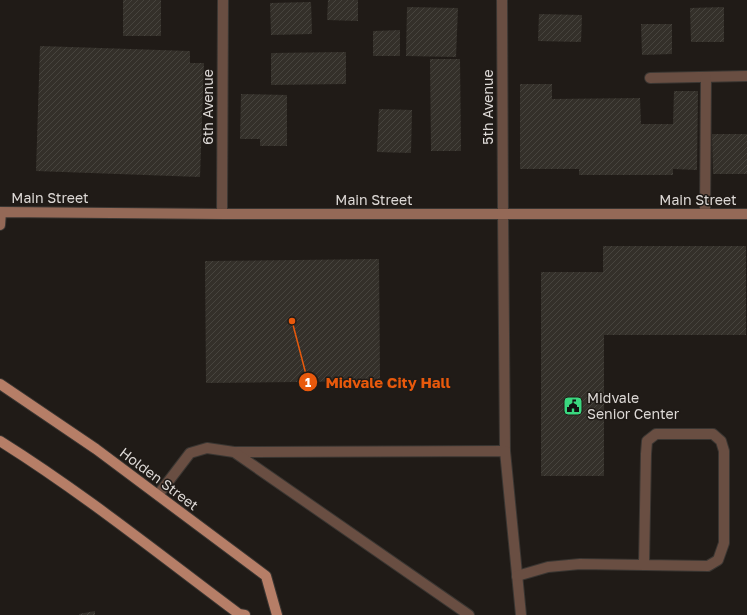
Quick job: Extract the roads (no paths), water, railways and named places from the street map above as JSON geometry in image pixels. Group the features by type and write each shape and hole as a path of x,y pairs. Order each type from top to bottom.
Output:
{"main road":[{"name":"Holden Street","path":"0,384 96,449 266,576 277,615"},
{"path":"0,441 28,458 99,509 239,614 245,615"}],"street":[{"name":"6th Avenue","path":"222,214 223,0"},
{"name":"5th Avenue","path":"502,0 502,214 505,451 521,615"},
{"path":"650,78 747,76"},
{"path":"705,214 706,77"},
{"name":"Main Street","path":"0,225 0,212 222,214 747,214"},
{"path":"517,576 548,567 580,564 644,565 708,566 718,560 724,543 724,451 721,441 713,434 656,434 648,441 646,454 644,565"},
{"path":"158,495 190,453 207,448 234,452 505,451"},
{"path":"234,452 469,615"}],"place":[{"name":"Midvale City Hall","path":"292,321"},
{"name":"Midvale Senior Center","path":"573,406"}]}
